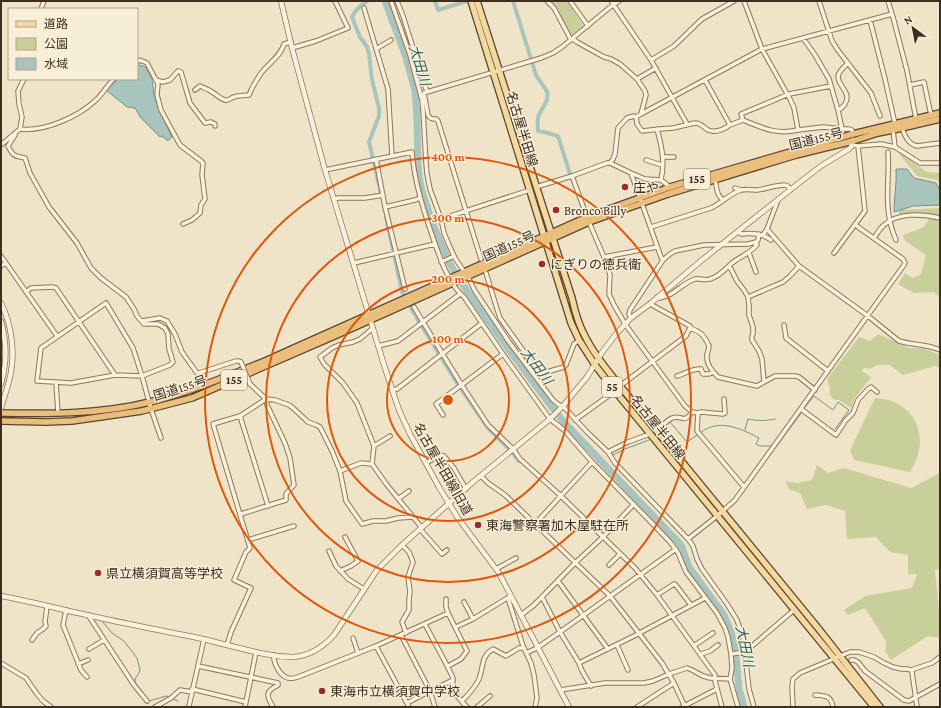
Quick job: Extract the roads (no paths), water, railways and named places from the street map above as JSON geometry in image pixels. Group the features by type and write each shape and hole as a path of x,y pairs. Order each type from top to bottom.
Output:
{"highway":[{"name":"国道155号","path":"1,413 39,414 123,408 178,394 223,378 370,317 452,282 465,274 588,219 641,200 670,187 853,134 940,113"},
{"name":"国道155号","path":"641,200 715,180 796,155 852,143 878,133 940,119"},
{"name":"国道155号","path":"1,421 72,421 142,411 192,398 370,317"}],"main road":[{"name":"名古屋半田線","path":"471,1 536,187 577,318 586,338 599,359 620,386 723,510 880,707"},
{"name":"名古屋半田線","path":"477,1 530,190 565,304 580,340 595,365 650,434 874,707"}],"street":[{"name":"名古屋半田線旧道","path":"281,1 325,170 378,346 399,410 407,428 449,503 496,569 509,597 521,615 568,707"},
{"path":"292,48 316,41 348,28 335,1"},
{"path":"391,1 410,55 422,100 427,174 430,188 442,219 444,232 454,258 509,342 553,400 576,420 608,452 615,463 693,546 697,560 702,569 737,620 743,637 749,689 754,707"},
{"path":"397,1 427,92"},
{"path":"547,1 554,8 572,40 620,64 636,80 645,91 646,95 641,114"},
{"path":"570,1 588,26"},
{"path":"481,259 438,121 436,119 431,119 428,115 424,93 541,58 558,50 572,40 612,3 619,1"},
{"path":"651,60 679,41 702,19 734,1"},
{"path":"744,1 762,49 788,94 794,108 798,130"},
{"path":"819,1 832,41 871,94 880,116"},
{"path":"888,1 907,71 916,119"},
{"path":"612,3 656,68 687,124"},
{"path":"364,8 388,89 392,156"},
{"path":"610,163 615,154 618,128 627,118 634,116 636,117 762,49 892,14"},
{"path":"870,20 895,124"},
{"path":"802,38 815,55 829,79 842,129"},
{"path":"376,49 391,40"},
{"path":"195,90 200,86 211,91 223,100 229,100 236,96 250,95 252,87 262,72 282,51 284,44 291,42"},
{"path":"138,61 140,60 147,63 156,80 158,84 157,95 162,110 180,145 203,163 202,175 205,199 201,205 200,213 192,220 183,224"},
{"path":"838,110 841,109 847,98 838,76 840,71 848,63"},
{"path":"636,80 656,68"},
{"path":"156,80 163,82 170,80 178,71 181,72 190,103 205,123 211,122 215,124 215,126"},
{"path":"20,129 22,117 18,91 24,80"},
{"path":"1,145 20,129 28,130 54,125 82,111 97,100 113,80"},
{"path":"705,80 730,125"},
{"path":"910,85 924,82 931,115"},
{"path":"1,596 88,616 204,639 274,656 302,656 310,654 327,643 334,635 377,570 402,544 561,408 577,390 611,341 631,318 778,199 821,166 849,149 852,143 853,134 851,129 823,127 779,132 757,127 743,120 741,114 788,94 831,86"},
{"path":"636,117 637,124 642,132 673,128 692,123 698,123 710,131 720,130 743,120"},
{"path":"902,128 906,140 914,146 940,143"},
{"path":"657,129 663,152 661,180"},
{"path":"893,130 895,147"},
{"path":"14,133 16,135 8,146 14,156 26,158 30,173 49,207 77,243 91,268 101,278 126,297 137,316 142,321 146,324 158,324 165,328 168,334 169,349 173,362 170,365 142,376 115,375 71,383 38,381 40,348 106,303 133,348 142,376 151,409 161,438"},
{"path":"852,143 858,146 881,144 895,147 920,163 940,163"},
{"path":"834,253 865,211 858,146"},
{"path":"325,170 412,152 416,184 420,198 435,244 452,282 460,294 464,297 502,354 551,418 676,549 686,572 717,613 725,628 731,654 732,668 730,679 738,707"},
{"path":"888,152 887,201 890,222 896,240"},
{"path":"663,157 674,157"},
{"path":"376,159 405,290"},
{"path":"646,160 662,165"},
{"path":"536,187 572,176 606,163 610,163 645,179 661,180 670,187"},
{"path":"631,173 663,260"},
{"path":"572,176 610,275 609,294 625,324 652,362 692,412 723,414 725,413 724,400"},
{"path":"715,180 720,198 723,200"},
{"path":"735,188 741,190 755,190 785,185 788,186 790,190"},
{"path":"442,219 530,190"},
{"path":"651,227 711,208 741,190"},
{"path":"334,199 365,198 383,195"},
{"path":"386,206 420,198"},
{"path":"657,297 660,298 670,294 695,279 709,280 716,277 743,256 750,253 761,235 768,229 778,199"},
{"path":"874,238 883,226 902,217 912,215 940,218"},
{"path":"688,539 735,500 905,263 903,258 855,224"},
{"path":"768,229 799,266 868,316 899,341 940,350"},
{"path":"738,232 741,234 750,233 761,235 771,240"},
{"path":"631,318 629,314 630,310 663,260 670,254 675,251 704,245 748,244 756,242"},
{"path":"354,263 435,244"},
{"path":"604,257 657,247"},
{"path":"750,253 756,272"},
{"path":"1,256 57,336"},
{"path":"442,261 452,257"},
{"path":"1,266 6,263"},
{"path":"748,297 783,282 799,266"},
{"path":"729,267 748,297 749,315 754,334 752,336 752,340 762,358 764,382"},
{"path":"486,273 500,318 540,374 564,367 574,344 580,340"},
{"path":"26,292 31,288 56,288 115,375"},
{"path":"378,346 398,341 460,294"},
{"path":"1,303 9,327 13,355 12,371 1,408"},
{"path":"651,303 652,305 690,326 690,328 698,331 703,336 709,346 707,358 713,372 718,377 757,386 775,376 795,376 799,377 815,390"},
{"path":"414,307 488,425 520,459 561,496 641,574 716,675 715,681 722,707"},
{"path":"142,321 160,318 167,321 175,334 182,352 197,373 239,361 250,384 266,399 275,400 293,408 308,422 320,427 340,471 346,501 362,524 372,521 386,521 398,518 413,517"},
{"path":"1,321 5,335 6,349 1,384"},
{"path":"392,390 397,389 482,323"},
{"path":"784,325 786,338 828,371"},
{"path":"373,328 360,339 332,348 320,358 343,384 357,403 374,446 372,464 442,554 447,550"},
{"path":"620,386 686,336 690,328"},
{"path":"443,415 436,404 502,354"},
{"path":"677,376 695,368 701,369 703,374 710,374 713,372"},
{"path":"56,382 58,413"},
{"path":"801,409 836,435 846,420 853,413 858,400 868,389 871,387 877,392"},
{"path":"576,420 615,390"},
{"path":"227,645 231,632 251,588 234,580 246,552 250,548 214,424 240,416 266,399"},
{"path":"241,514 286,500 286,494 294,485 290,458 285,443 267,405 266,399"},
{"path":"656,431 672,418 677,417 686,419 692,412"},
{"path":"698,413 698,431 744,487"},
{"path":"240,416 268,506"},
{"path":"608,452 628,442 650,434"},
{"path":"374,446 390,436"},
{"path":"426,463 440,456 444,456 454,468 466,488"},
{"path":"535,524 592,462"},
{"path":"340,471 361,463 372,464"},
{"path":"481,476 504,495 610,596 669,674 683,706 718,689"},
{"path":"398,499 409,491"},
{"path":"521,615 533,606 634,504"},
{"path":"248,540 294,526"},
{"path":"340,571 358,561 345,537"},
{"path":"402,544 409,552 413,562 408,577 410,592 409,610 402,622 406,633"},
{"path":"526,653 537,648 676,549"},
{"path":"329,550 336,566 340,571 348,579 364,589"},
{"path":"609,565 620,554"},
{"path":"496,569 516,558"},
{"path":"558,581 608,649"},
{"path":"657,595 675,584 691,605"},
{"path":"456,627 509,597 523,648 534,675 537,698 535,707"},
{"path":"542,597 591,686"},
{"path":"579,664 705,598"},
{"path":"446,599 448,613 467,651 461,659 448,666"},
{"path":"464,602 472,619"},
{"path":"32,640 37,633 46,626 47,606"},
{"path":"66,610 63,625 78,664 86,677"},
{"path":"731,654 745,652 794,610"},
{"path":"274,656 273,658 275,664 281,673 286,677 298,677 376,646 448,613"},
{"path":"88,616 134,685 147,701"},
{"path":"425,624 448,666 453,678 454,690 467,707"},
{"path":"695,645 713,634"},
{"path":"401,635 430,691 435,707"},
{"path":"353,638 358,653"},
{"path":"190,707 192,691 204,639"},
{"path":"89,649 104,640"},
{"path":"617,645 628,670"},
{"path":"701,654 710,651 718,645"},
{"path":"376,646 408,705 430,691 453,680"},
{"path":"462,701 479,680 484,658 489,651 493,649 506,656 518,648 523,648"},
{"path":"245,707 256,652"},
{"path":"793,707 793,679 800,673 850,652 860,652 874,657 893,667 911,670 932,663 940,657"},
{"path":"78,664 88,660"},
{"path":"851,660 858,662 865,671 904,700 909,701 940,684"},
{"path":"1,663 26,678 43,701 51,707"},
{"path":"198,666 278,683 270,689 267,694 273,707"},
{"path":"560,690 605,683 644,683 687,668 710,678 730,679"},
{"path":"911,670 917,707"},
{"path":"637,707 674,683"},
{"path":"156,707 171,698 180,690 246,702"},
{"path":"477,707 490,696"},
{"path":"815,696 825,696 829,698 833,707"}],"water":[{"path":"138,66 146,67 152,79 154,95 158,107 172,137 168,141 162,136 160,137 141,118 135,108 127,107 106,90 117,80 138,80"},
{"path":"896,169 907,169 914,178 936,183 940,190 940,205 913,206 894,212"}],"waterway":[{"path":"367,1 358,8 352,17 360,37 367,47 372,80 379,108 379,116 369,142 382,198"},
{"name":"大田川","path":"385,1 406,57 415,91 418,163 422,191 432,222 449,262 458,278 512,354 563,421 681,545 689,567 724,615 731,632 735,647 739,689 744,707"},
{"path":"435,1 438,10 467,1"},
{"path":"513,1 536,75 548,95 538,118 538,131 558,136 570,174"},
{"path":"386,217 402,292 457,383 488,428 519,461"},
{"path":"805,407 814,396 833,410 838,402 849,410 835,429"},
{"path":"775,447 802,412"},
{"path":"745,430 748,419 775,419"},
{"path":"670,422 687,442 697,435"},
{"path":"700,433 707,428 714,426 729,426 759,438 756,444 760,446 771,446"},
{"path":"613,455 649,440"},
{"path":"102,621 112,633 124,641 137,658 140,670 135,682 146,697"},
{"path":"149,701 166,696 171,697"},
{"path":"173,699 178,701"}],"place":[{"name":"庄や","path":"625,187"},
{"name":"Bronco Billy","path":"556,210"},
{"name":"にぎりの徳兵衛","path":"542,264"},
{"name":"東海警察署加木屋駐在所","path":"478,525"},
{"name":"県立横須賀高等学校","path":"98,573"},
{"name":"東海市立横須賀中学校","path":"322,691"}]}
